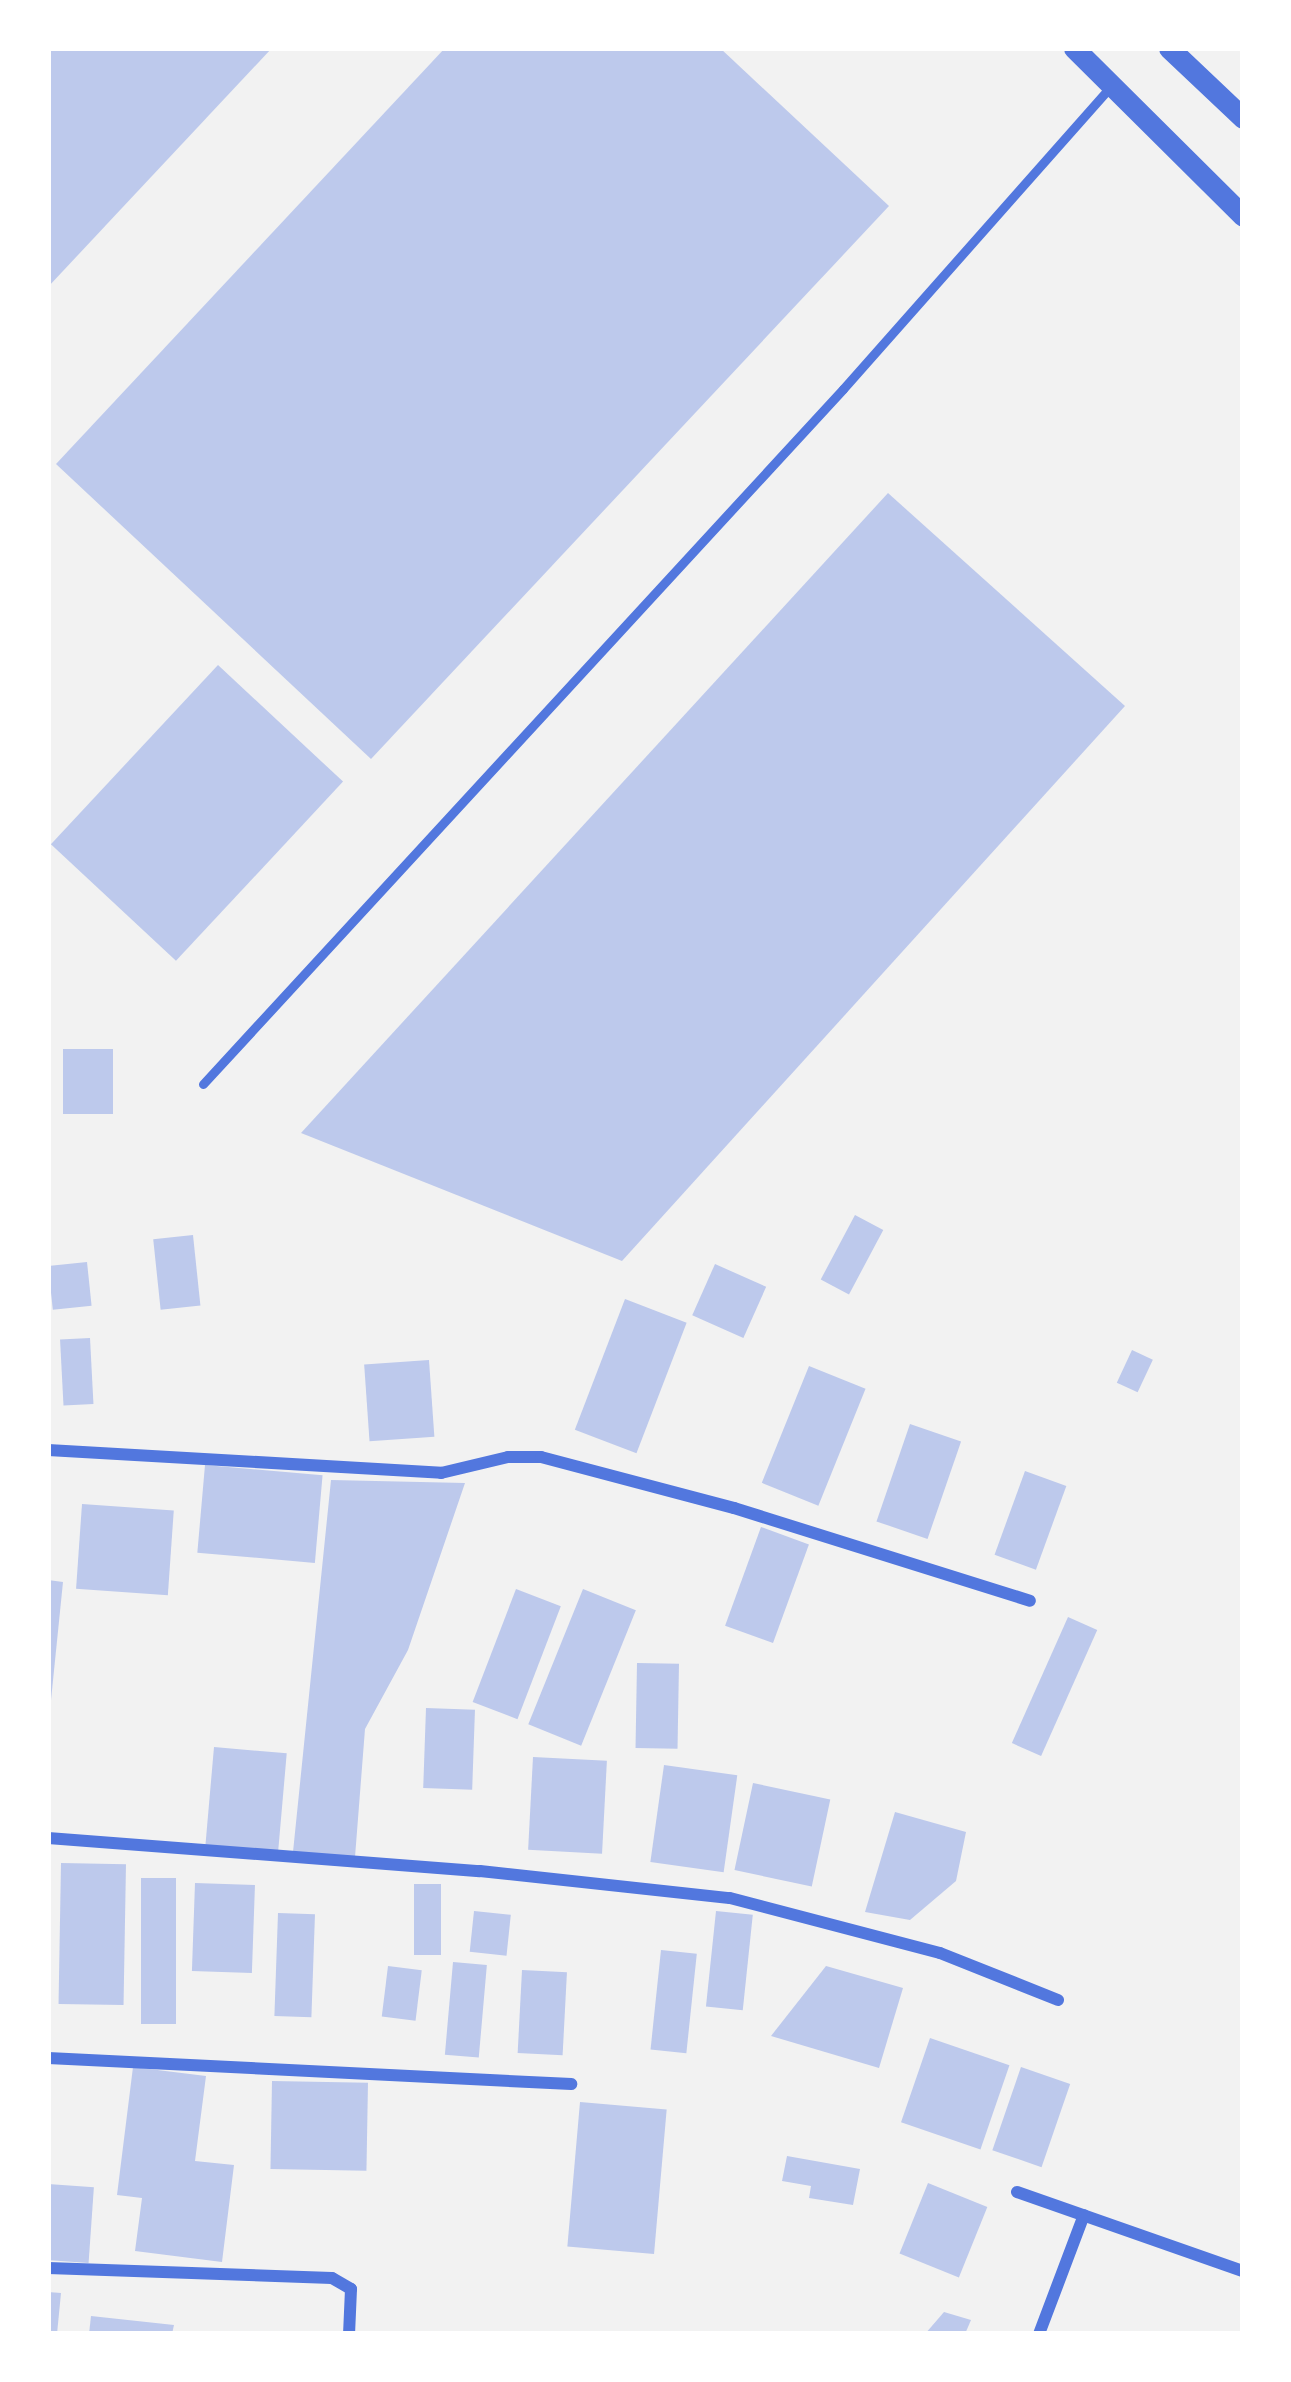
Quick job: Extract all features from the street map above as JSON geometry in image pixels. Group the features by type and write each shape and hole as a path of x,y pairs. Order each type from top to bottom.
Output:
{"street":[{"path":"1074,48 1243,216"},
{"path":"1169,48 1243,118"},
{"path":"48,1450 441,1473 508,1457 541,1457 734,1508 1030,1601"},
{"path":"48,1838 480,1871 730,1898 940,1953 1058,2000"},
{"path":"48,2058 571,2084"},
{"path":"1017,2192 1243,2271"},
{"path":"1039,2334 1084,2215"},
{"path":"48,2268 332,2278 351,2289 349,2334"}],"lane":[{"path":"203,1084 811,425 1112,85"}],"building":[{"path":"48,48 272,48 48,287"},
{"path":"445,48 720,48 889,206 371,759 56,464"},
{"path":"888,493 1125,706 622,1261 301,1133"},
{"path":"218,665 343,782 176,961 51,844"},
{"path":"63,1049 113,1049 113,1114 63,1114"},
{"path":"855,1215 883,1230 849,1294 821,1279"},
{"path":"193,1235 200,1306 161,1310 153,1239"},
{"path":"87,1262 92,1306 53,1310 48,1266"},
{"path":"715,1264 766,1287 743,1338 692,1315"},
{"path":"625,1299 687,1323 636,1453 575,1430"},
{"path":"90,1338 93,1404 63,1405 60,1340"},
{"path":"1132,1350 1153,1360 1138,1392 1117,1383"},
{"path":"429,1360 434,1437 370,1441 364,1365"},
{"path":"809,1366 866,1389 818,1506 762,1483"},
{"path":"910,1424 961,1442 928,1539 876,1521"},
{"path":"205,1465 323,1475 315,1563 197,1553"},
{"path":"1025,1471 1066,1486 1036,1570 995,1555"},
{"path":"331,1480 465,1483 408,1650 365,1729 355,1857 293,1852"},
{"path":"82,1504 174,1510 168,1595 76,1589"},
{"path":"761,1527 809,1544 773,1643 725,1626"},
{"path":"48,1580 63,1582 51,1700 48,1700"},
{"path":"516,1589 561,1606 517,1719 473,1702"},
{"path":"583,1589 636,1610 581,1746 528,1724"},
{"path":"1068,1617 1097,1630 1041,1756 1012,1743"},
{"path":"637,1663 679,1664 678,1749 636,1748"},
{"path":"426,1708 475,1710 472,1790 423,1788"},
{"path":"214,1747 287,1753 278,1851 205,1845"},
{"path":"533,1757 607,1761 602,1854 528,1850"},
{"path":"664,1765 737,1775 724,1872 650,1862"},
{"path":"753,1783 830,1799 812,1886 734,1870"},
{"path":"895,1812 966,1832 956,1881 910,1920 865,1912"},
{"path":"61,1863 126,1864 124,2005 59,2004"},
{"path":"141,1878 176,1878 176,2024 141,2024"},
{"path":"195,1883 255,1885 252,1973 192,1971"},
{"path":"414,1884 441,1884 441,1955 414,1955"},
{"path":"474,1911 511,1915 507,1956 470,1952"},
{"path":"716,1911 753,1915 743,2010 706,2006"},
{"path":"278,1913 315,1914 311,2017 274,2016"},
{"path":"661,1950 697,1954 686,2053 651,2049"},
{"path":"453,1962 487,1965 479,2058 445,2055"},
{"path":"388,1966 422,1970 416,2021 382,2017"},
{"path":"826,1966 903,1988 879,2068 771,2036"},
{"path":"522,1970 567,1972 563,2055 518,2053"},
{"path":"930,2038 1009,2065 980,2149 901,2122"},
{"path":"133,2067 206,2076 195,2161 234,2165 222,2262 135,2251 142,2198 117,2195"},
{"path":"1021,2067 1070,2084 1042,2167 992,2150"},
{"path":"272,2081 368,2083 366,2171 270,2169"},
{"path":"580,2102 667,2110 654,2254 567,2246"},
{"path":"787,2156 860,2169 853,2205 809,2198 811,2186 782,2181"},
{"path":"928,2183 987,2207 959,2277 900,2253"},
{"path":"48,2184 94,2187 89,2263 48,2260"},
{"path":"48,2292 61,2293 57,2334 48,2334"},
{"path":"944,2312 971,2320 965,2334 925,2334"},
{"path":"91,2316 174,2325 172,2334 89,2334"}]}
